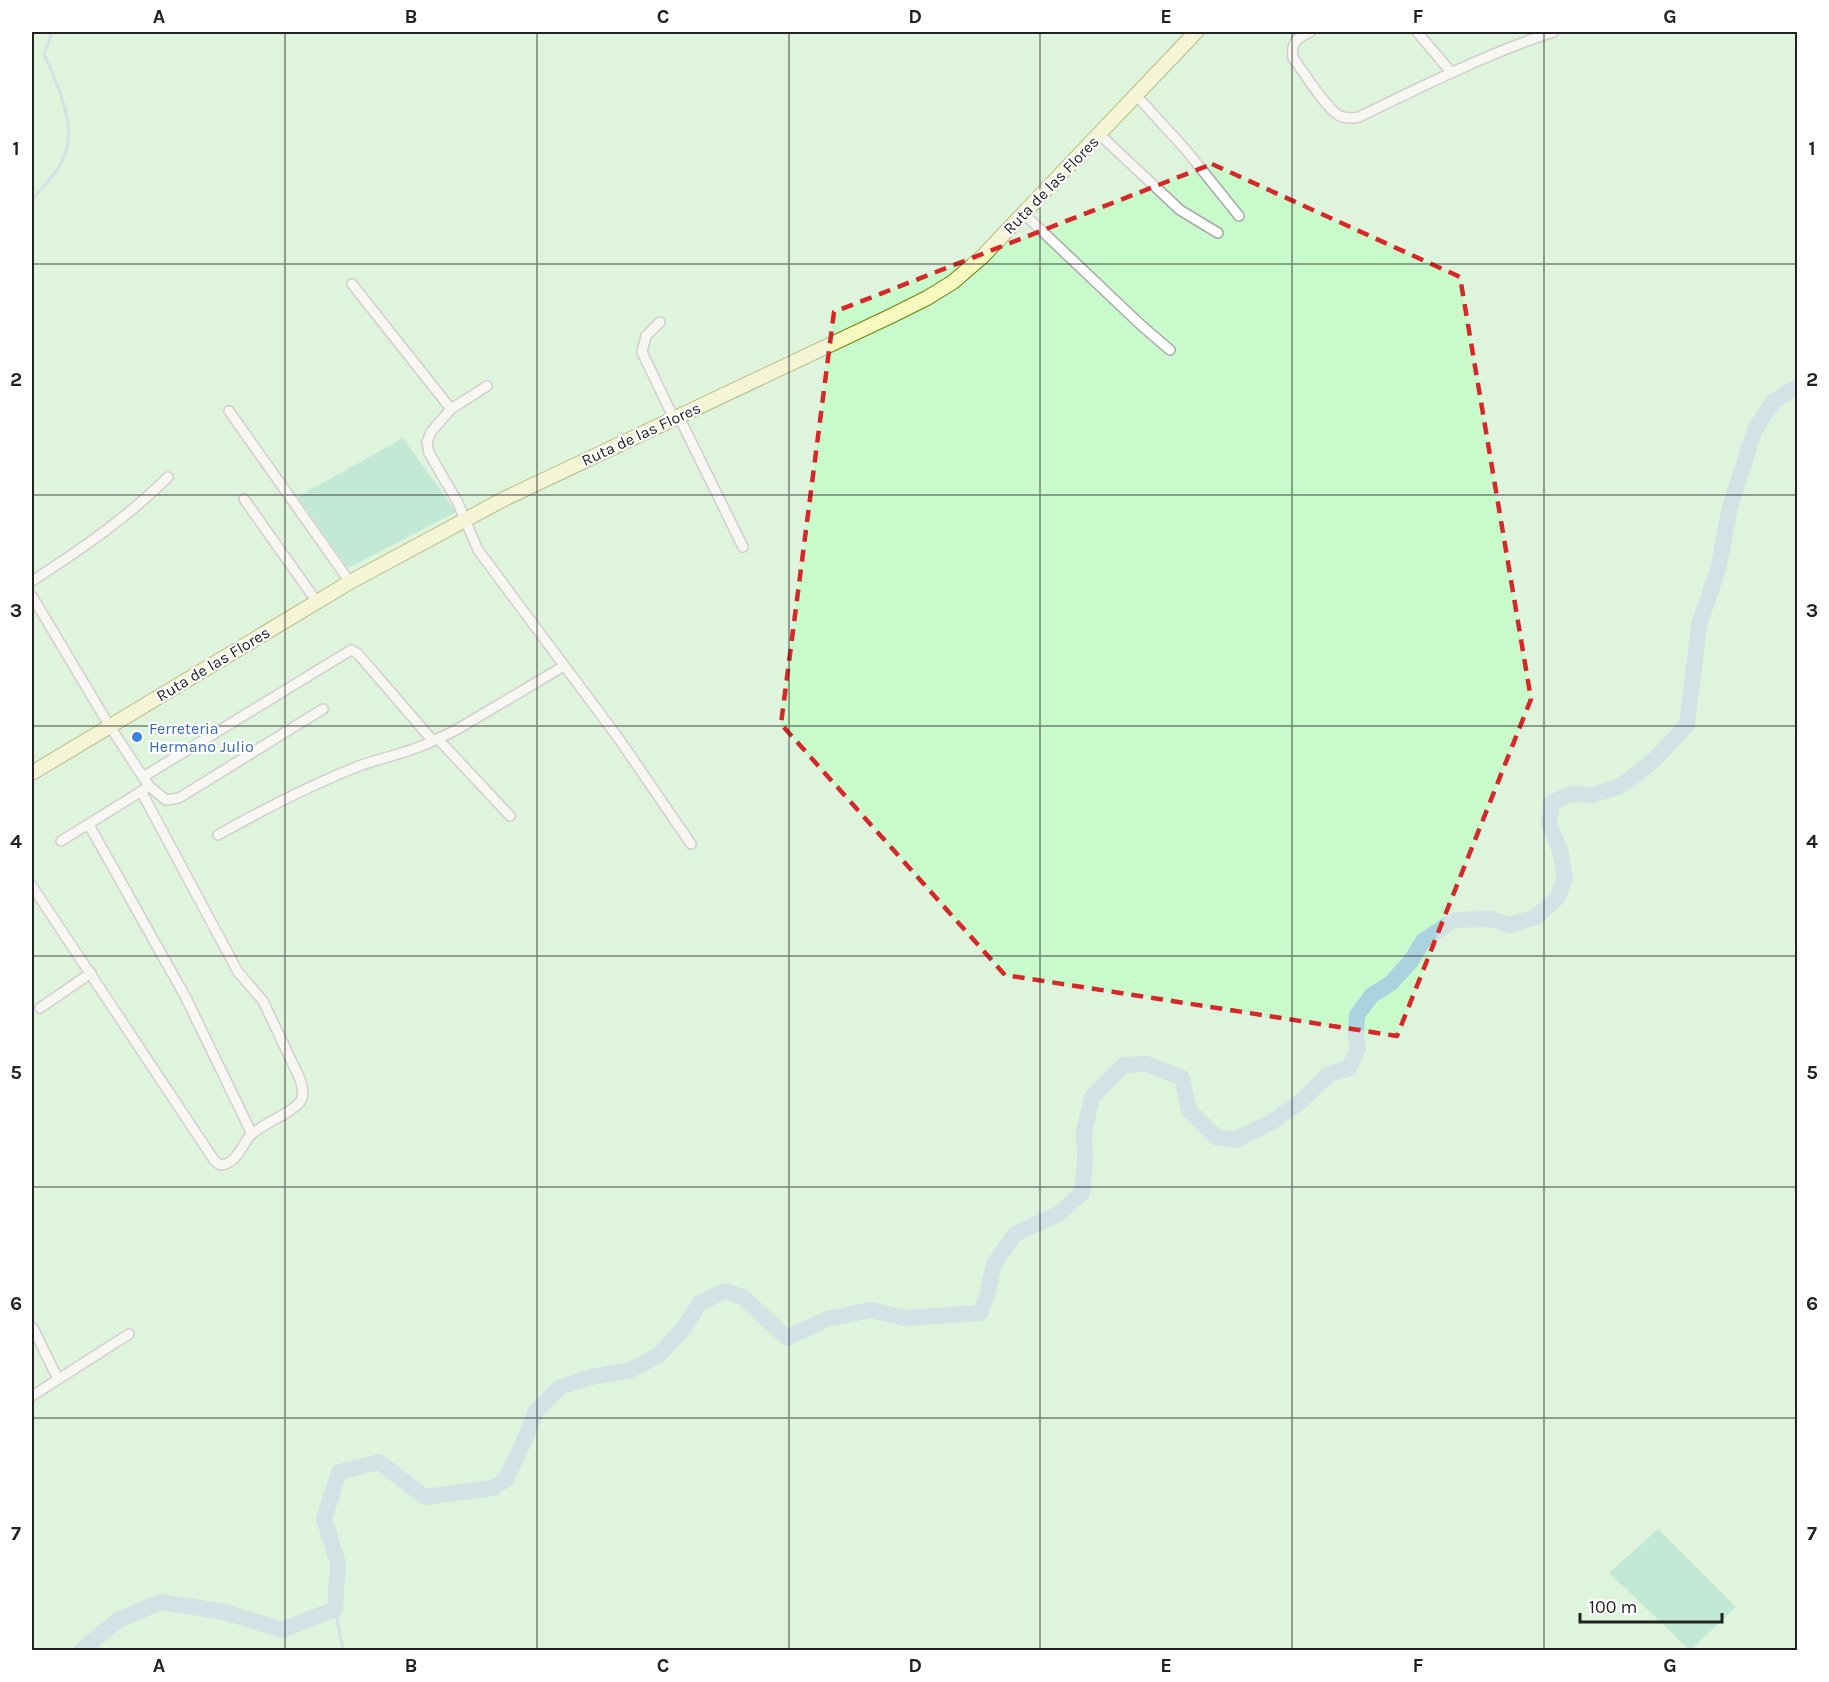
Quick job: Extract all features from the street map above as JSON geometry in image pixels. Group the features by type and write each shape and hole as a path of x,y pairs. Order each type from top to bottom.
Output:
{"main road":[{"name":"Ruta de las Flores","path":"32,773 350,582 465,520 545,479 927,298 953,282 982,257 1196,32"}],"street":[{"path":"1310,32 1296,40 1292,48 1293,58 1331,108 1339,115 1349,119 1359,117 1451,72 1553,32"},
{"path":"1418,32 1451,72"},
{"path":"1136,94 1186,150 1239,216"},
{"path":"1099,134 1180,210 1218,233"},
{"path":"1023,213 1170,350"},
{"path":"352,284 451,409"},
{"path":"660,322 646,336 642,352 743,547"},
{"path":"487,386 451,409 431,432 427,442 429,453 465,520 478,550 619,739 691,844"},
{"path":"229,411 350,582"},
{"path":"32,581 86,547 123,518 168,477"},
{"path":"244,499 316,602"},
{"path":"32,596 146,782 166,800 179,798 323,709"},
{"path":"62,841 142,793 146,782 351,650 358,654 436,740 510,816"},
{"path":"218,835 280,800 321,782 371,761 414,750 436,740 564,666"},
{"path":"32,886 214,1160 220,1165 227,1165 252,1134 301,1101 304,1092 263,1001 238,972 142,793"},
{"path":"89,825 185,996 252,1134"},
{"path":"40,1008 91,973"},
{"path":"33,1328 58,1379"},
{"path":"32,1396 129,1334"}],"highlighted area":[{"path":"1212,164 1460,277 1531,699 1397,1036 1005,975 781,724 834,312"}],"green space":[{"path":"32,32 1797,32 1797,1650 32,1650"},
{"path":"403,438 456,512 348,568 298,497"},
{"path":"1658,1529 1736,1607 1690,1650 1609,1573"}],"waterway":[{"path":"32,199 59,167 68,142 64,103 44,54 52,32"},
{"path":"82,1650 118,1620 161,1602 225,1612 282,1630 335,1609 338,1563 324,1519 339,1472 379,1462 425,1497 493,1488 506,1479 536,1411 560,1387 591,1377 631,1370 659,1355 683,1329 700,1303 725,1291 743,1297 787,1338 827,1319 871,1310 905,1318 980,1313 987,1296 994,1264 1015,1234 1058,1214 1082,1193 1085,1160 1084,1133 1092,1097 1124,1065 1147,1064 1182,1078 1189,1110 1216,1137 1235,1140 1272,1122 1300,1102 1329,1074 1349,1068 1358,1049 1357,1015 1372,995 1391,983 1411,961 1423,941 1454,920 1491,919 1510,925 1536,917 1558,897 1565,878 1560,850 1549,824 1552,802 1571,794 1593,795 1621,786 1653,761 1687,725 1699,625 1718,570 1730,507 1755,429 1773,402 1798,388"},
{"path":"335,1609 343,1650"}],"place":[{"name":"Ferreteria Hermano Julio","path":"137,737"}]}
